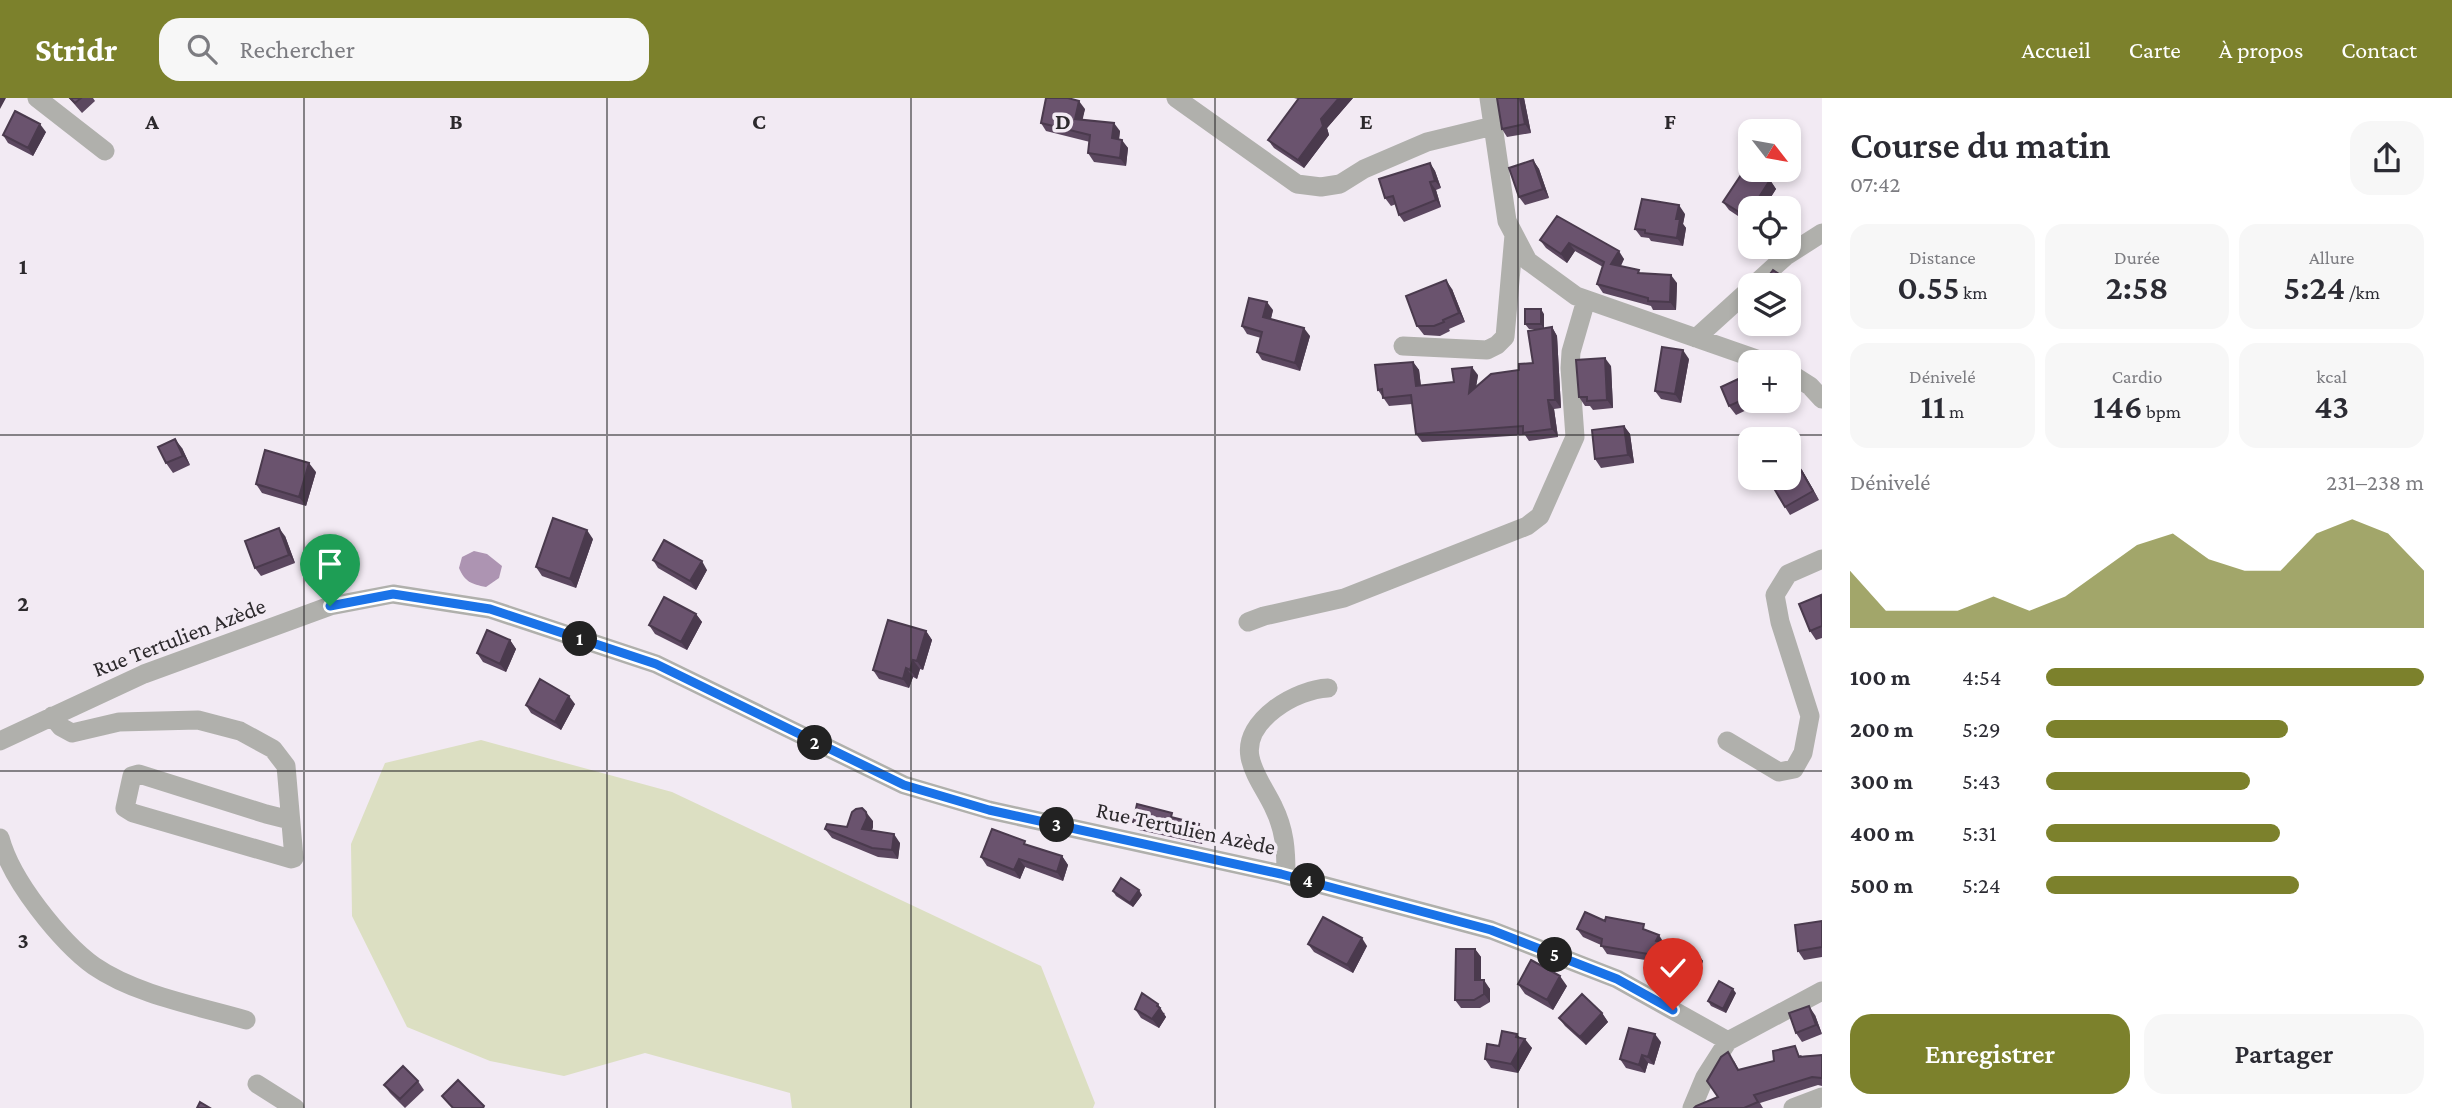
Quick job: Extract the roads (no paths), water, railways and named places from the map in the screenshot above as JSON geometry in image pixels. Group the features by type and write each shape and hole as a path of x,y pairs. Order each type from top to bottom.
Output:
{"street":[{"path":"37,98 105,151"},
{"path":"1176,98 1297,184 1321,187 1340,184 1364,169 1427,142 1493,126"},
{"path":"1489,98 1507,221 1528,261 1576,296 1738,353"},
{"path":"1767,273 1786,256 1822,233"},
{"path":"1404,346 1487,350 1505,337 1514,235"},
{"path":"1248,622 1343,598 1527,526 1540,516 1575,438 1571,352 1586,300"},
{"path":"1696,338 1738,300"},
{"path":"1801,380 1822,399"},
{"path":"1727,741 1779,772 1794,769 1803,753 1810,716 1780,622 1775,595 1788,574 1822,559"},
{"name":"Rue Tertulien Azède","path":"0,741 144,674 330,606 393,594 490,609 656,664 904,785 989,810 1286,875 1491,930 1617,979 1728,1041"},
{"path":"1286,875 1285,834 1254,768 1249,747 1271,710 1301,692 1312,688 1328,688"},
{"path":"52,716 61,727 72,733 119,722 198,720 240,731 273,749 286,766 295,858 290,859 134,813 125,808 132,776 139,774 290,820"},
{"path":"0,838 6,858 33,901 56,931 94,966 134,986 246,1020"},
{"path":"1692,1108 1704,1077 1728,1041 1822,991"},
{"path":"257,1084 295,1108"},
{"path":"1793,1108 1822,1097"}]}
